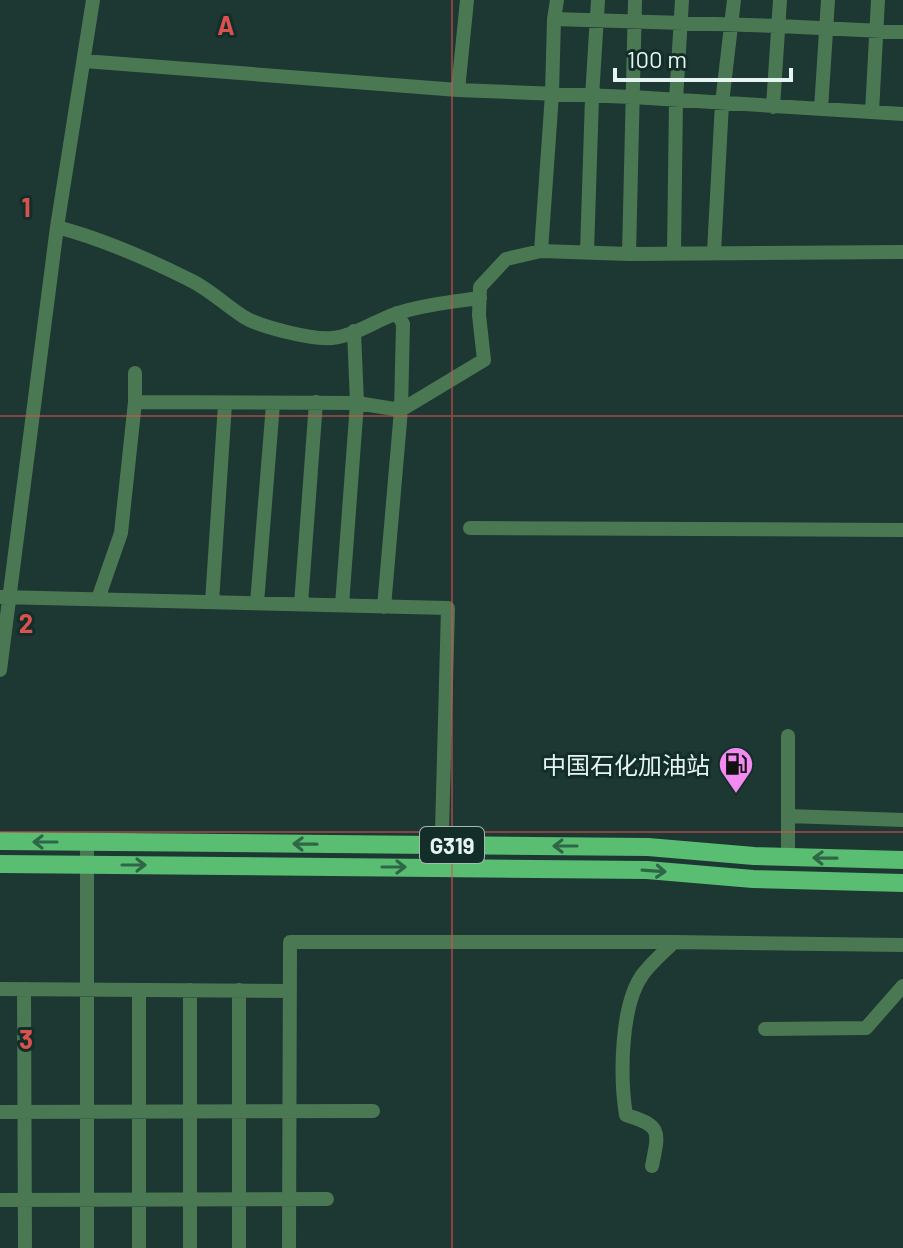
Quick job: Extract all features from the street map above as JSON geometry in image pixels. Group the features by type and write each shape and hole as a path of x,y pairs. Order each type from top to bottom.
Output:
{"main road":[{"name":"G319","path":"0,841 648,847 754,856 903,860"},
{"name":"G319","path":"0,864 647,870 753,879 903,883"}],"street":[{"path":"0,670 4,597 93,0"},
{"path":"458,90 467,0"},
{"path":"541,251 557,0"},
{"path":"587,252 598,0"},
{"path":"629,254 635,0"},
{"path":"674,253 676,100 682,0"},
{"path":"714,252 722,103 734,0"},
{"path":"773,107 780,0"},
{"path":"821,109 828,0"},
{"path":"872,112 878,0"},
{"path":"554,19 903,32"},
{"path":"84,61 458,90 903,114"},
{"path":"57,227 88,235 192,280 258,325 298,334 332,338 397,313 480,298"},
{"path":"135,402 357,403 401,410 484,360 479,315 480,287 506,259 541,251 629,254 903,252"},
{"path":"384,607 401,410 403,324 397,313"},
{"path":"342,605 357,403 354,331"},
{"path":"98,599 121,533 135,402 135,373"},
{"path":"301,604 316,402"},
{"path":"212,602 225,404"},
{"path":"257,603 273,404"},
{"path":"470,528 903,530"},
{"path":"4,597 448,608 441,868"},
{"path":"788,736 788,857"},
{"path":"788,816 903,820"},
{"path":"87,842 87,1248"},
{"path":"289,1248 290,942 903,945"},
{"path":"652,1166 657,1138 655,1128 626,1115 622,1090 627,1010 642,975 674,942"},
{"path":"765,1029 866,1028 903,986"},
{"path":"0,989 290,991"},
{"path":"24,989 25,1248"},
{"path":"139,990 139,1248"},
{"path":"190,990 190,1248"},
{"path":"239,990 239,1248"},
{"path":"0,1112 373,1111"},
{"path":"0,1200 327,1199"}],"place":[{"name":"中国石化加油站","path":"736,795"}]}
